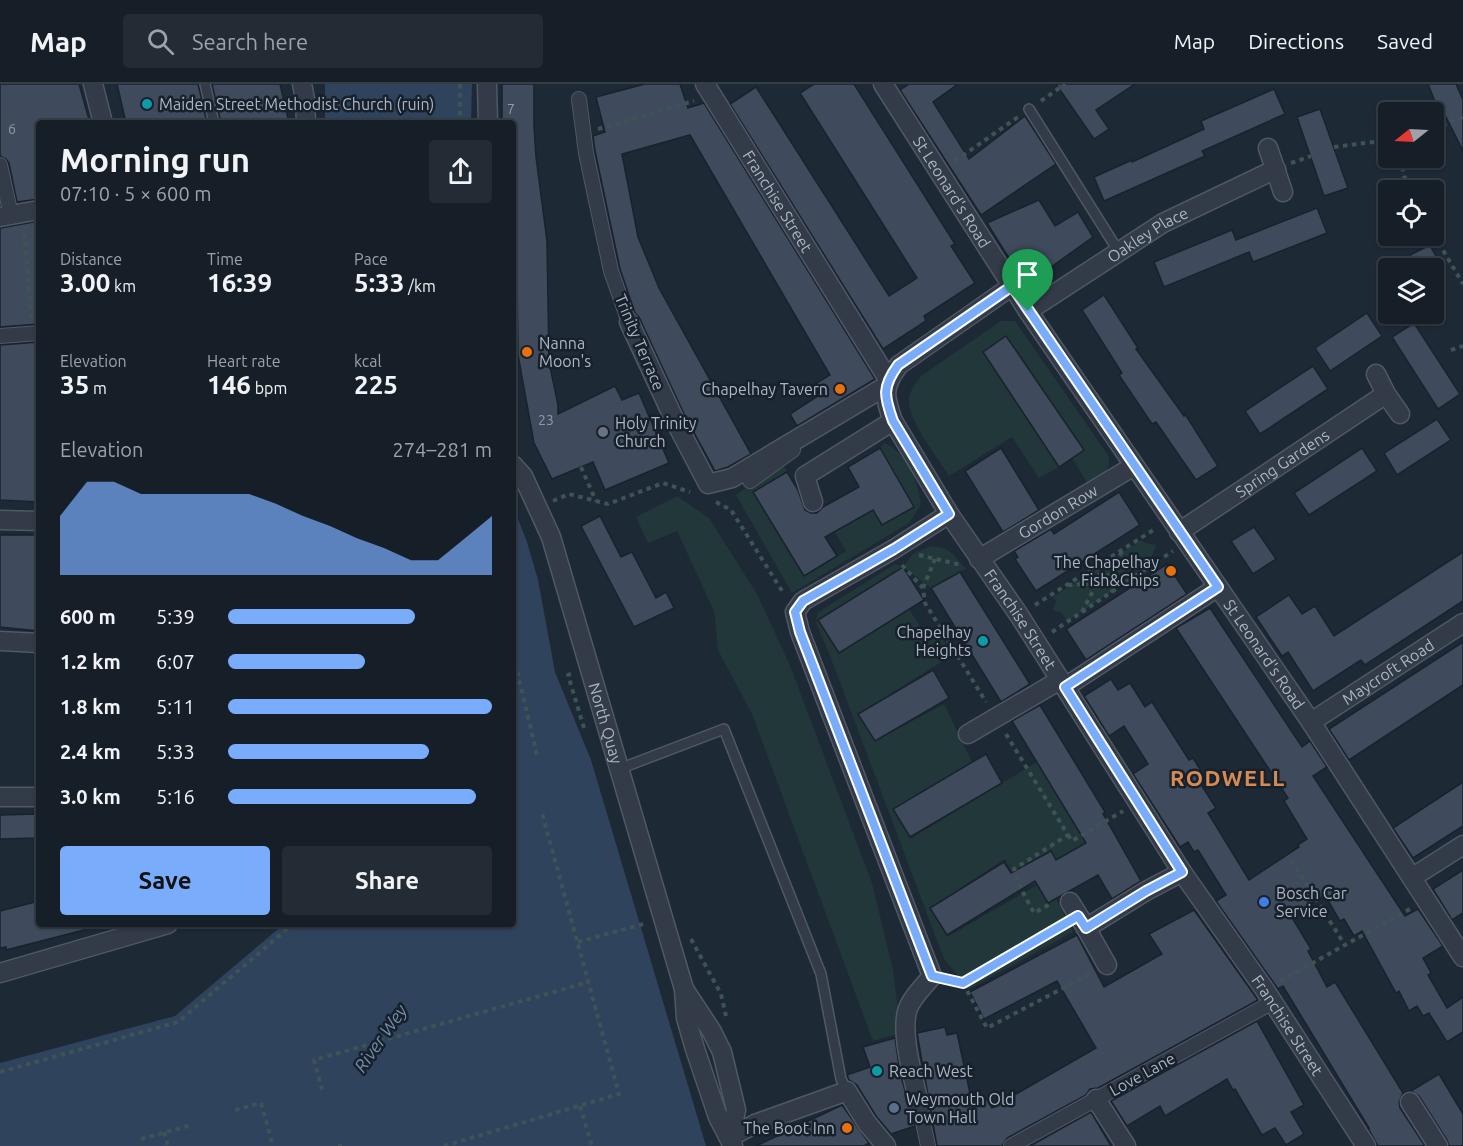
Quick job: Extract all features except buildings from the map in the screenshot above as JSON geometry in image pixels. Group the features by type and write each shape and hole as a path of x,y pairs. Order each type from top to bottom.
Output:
{"street":[{"path":"93,84 103,120"},
{"path":"302,84 306,120"},
{"path":"488,84 488,120"},
{"name":"St Leonard's Road","path":"885,85 1028,311 1311,722 1462,955"},
{"name":"Franchise Street","path":"709,90 887,382 887,404 893,421 949,514 1019,615 1182,872 1269,996 1366,1146"},
{"name":"Trinity Terrace","path":"579,99 611,271 629,322 675,422 708,484 732,478 887,382"},
{"path":"1268,148 1283,192"},
{"path":"0,165 18,214"},
{"name":"Oakley Place","path":"1028,311 1163,223 1276,169"},
{"path":"750,481 887,382 898,365 1012,286"},
{"path":"0,336 36,333"},
{"path":"1376,374 1400,414"},
{"name":"Spring Gardens","path":"1178,531 1386,394"},
{"path":"813,502 805,476 893,421"},
{"name":"Gordon Row","path":"979,559 1134,466"},
{"name":"North Quay","path":"516,468 524,476 551,537 684,989 686,1018 718,1117 731,1142"},
{"path":"928,1146 906,1041 906,1021 909,1006 932,976 800,632 795,612 803,601 894,549 949,514"},
{"path":"0,520 36,521"},
{"path":"968,734 1063,683 1218,587"},
{"name":"Maycroft Road","path":"1311,722 1463,623"},
{"path":"0,641 36,643"},
{"path":"0,797 36,797"},
{"path":"1413,877 1463,845"},
{"path":"1107,965 1078,915 1146,891 1182,872"},
{"path":"0,973 158,927"},
{"name":"Love Lane","path":"1011,1146 1096,1099 1269,996"},
{"path":"731,1142 754,1124 847,1091 867,1123 886,1146"},
{"path":"1096,1099 1126,1146"},
{"path":"1410,1102 1438,1146"}],"lane":[{"path":"205,84 213,120"},
{"path":"1029,109 1119,252"},
{"path":"619,769 724,729 822,974 841,1079 847,1091"}],"path":[{"path":"460,84 460,120"},
{"path":"939,172 1065,84"},
{"path":"584,133 709,90"},
{"path":"1444,125 1463,117"},
{"path":"1335,147 1378,141"},
{"path":"18,214 36,333"},
{"path":"1440,246 1463,285"},
{"path":"1451,350 1463,346"},
{"path":"581,467 596,501"},
{"path":"559,498 569,494 608,504 663,483 694,494"},
{"path":"715,502 731,510 777,584"},
{"path":"1019,615 1122,550 1178,531"},
{"path":"1036,642 1139,574 1178,531"},
{"path":"1108,584 1122,550"},
{"path":"923,588 935,559"},
{"path":"1096,567 1113,592"},
{"path":"1100,574 1111,576 1139,574"},
{"path":"1082,613 1100,574"},
{"path":"1067,585 1108,584"},
{"path":"516,667 537,755"},
{"path":"1068,835 1072,841 1138,802"},
{"path":"444,1146 619,1094 542,813"},
{"path":"1292,860 1345,945"},
{"path":"1269,996 1345,945 1426,899"},
{"path":"932,976 963,983 1078,915"},
{"path":"578,942 638,925"},
{"path":"0,1072 178,1022 289,927"},
{"path":"963,983 987,1028 1107,965"},
{"path":"322,1090 314,1059 589,982"},
{"path":"235,1110 261,1103 273,1146"},
{"path":"580,1106 592,1146"},
{"path":"141,1139 188,1126"},
{"path":"164,1132 168,1146"}],"green space":[{"path":"1001,321 1015,321 1108,455 1107,469 1088,484 1072,458 1083,450 1006,336 983,352 1059,467 1039,478 1012,437 949,476 917,426 909,405 909,397 921,376"},
{"path":"884,443 899,453 910,468 921,505 909,523 792,593 736,495 782,462 787,472 753,492 804,576 846,551 835,532 866,514 870,505 882,525 914,507 880,448"},
{"path":"677,496 709,518 757,594 789,663 872,883 893,970 901,1033 873,1041 752,714 718,650 714,611 677,531 648,543 636,517"},
{"path":"1142,540 1145,543 1156,545 1152,556 1157,561 1067,622 1062,613 1052,610 1056,602 1053,597"},
{"path":"931,546 950,551 967,568 931,588 903,567 913,554"},
{"path":"895,564 903,567 909,609 929,641 940,634 953,655 858,714 875,741 944,704 972,762 893,809 910,839 1037,762 1086,843 1056,860 1051,851 1036,883 1021,889 1005,859 930,908 947,937 1037,885 1048,903 1056,899 1073,932 969,989 944,959 816,623 817,613"}],"water":[{"path":"325,84 472,84 471,120 325,120"},
{"name":"River Wey","path":"516,514 538,580 555,672 591,760 706,1146 0,1146 0,1063 175,1016 280,927 516,927"}],"place":[{"name":"Maiden Street Methodist Church (ruin)","path":"147,104"},
{"name":"Nanna Moon's","path":"527,352"},
{"name":"Chapelhay Tavern","path":"840,389"},
{"name":"Holy Trinity Church","path":"603,432"},
{"name":"The Chapelhay Fish&Chips","path":"1171,571"},
{"name":"Chapelhay Heights","path":"983,641"},
{"name":"Bosch Car Service","path":"1264,902"},
{"name":"Reach West","path":"877,1071"},
{"name":"Weymouth Old Town Hall","path":"894,1108"},
{"name":"The Boot Inn","path":"847,1128"}],"district":[{"name":"RODWELL","path":"1228,777"}],"route":[{"path":"1012,286 1028,311 1218,587 1065,687 1182,872 1086,928 1078,916 963,983 932,976 800,632 795,612 803,601 894,549 949,514 893,421 887,404 886,386 898,365 1012,286"}]}
